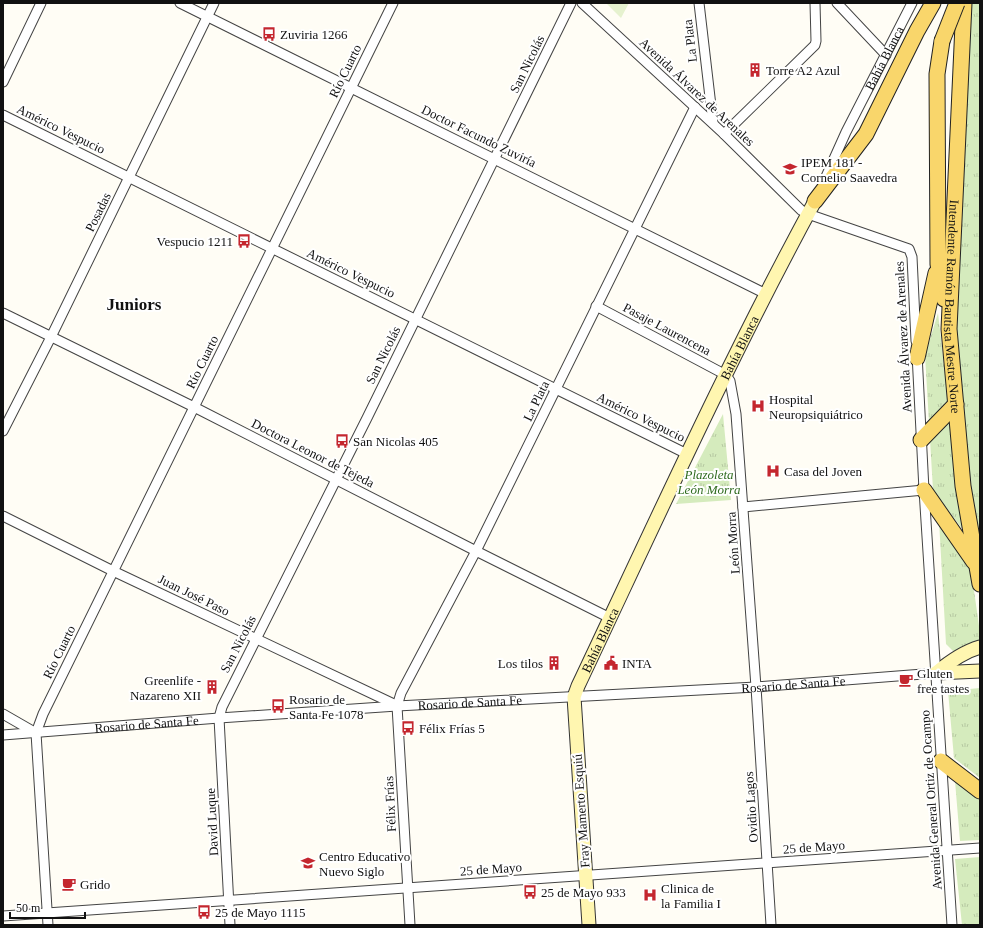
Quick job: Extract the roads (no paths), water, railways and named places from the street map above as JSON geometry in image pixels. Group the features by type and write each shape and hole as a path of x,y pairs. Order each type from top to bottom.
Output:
{"main road":[{"path":"949,329 938,264 937,74 942,41 957,3"},
{"name":"Intendente Ramón Bautista Mestre Norte","path":"964,3 949,329 963,486 980,584"},
{"path":"812,208 866,134 931,7"},
{"path":"917,358 938,264"},
{"path":"922,440 956,404"},
{"path":"924,490 977,567"},
{"path":"941,761 980,791"}],"street":[{"path":"3,82 41,3"},
{"name":"Doctor Facundo Zuviría","path":"180,3 495,158 766,294"},
{"name":"Posadas","path":"3,431 51,337 214,3"},
{"name":"Río Cuarto","path":"36,732 43,714 113,571 393,3"},
{"name":"San Nicolás","path":"219,718 222,707 255,639 416,319 571,3"},
{"name":"Avenida Álvarez de Arenales","path":"582,3 713,123 801,210 812,208 909,249 912,257 924,490 936,673"},
{"name":"La Plata","path":"699,3 713,123"},
{"path":"724,134 815,45 815,3"},
{"path":"837,3 886,55"},
{"name":"Bahía Blanca","path":"574,697 687,454 766,294 812,208 846,132 912,3"},
{"path":"948,3 963,22"},
{"name":"La Plata","path":"397,706 405,685 476,551 695,107"},
{"name":"Américo Vespucio","path":"3,115 687,454"},
{"name":"Pasaje Laurencena","path":"596,306 726,375"},
{"name":"Doctora Leonor de Tejeda","path":"3,313 194,407 610,618"},
{"name":"León Morra","path":"726,375 730,381 734,402 756,687"},
{"path":"743,507 924,490"},
{"name":"Juan José Paso","path":"3,516 113,571 397,706"},
{"path":"936,673 949,662 975,649"},
{"name":"Rosario de Santa Fe","path":"3,735 397,706 756,687 977,671"},
{"name":"Avenida General Ortiz de Ocampo","path":"936,673 952,925"},
{"name":"Ovidio Lagos","path":"756,687 771,925"},
{"name":"Fray Mamerto Esquiú","path":"574,697 588,925"},
{"name":"Félix Frías","path":"397,706 410,925"},
{"path":"3,714 36,732 48,925"},
{"name":"David Luque","path":"219,718 230,925"},
{"name":"25 de Mayo","path":"3,916 980,848"}],"place":[{"name":"Zuviria 1266","path":"269,34"},
{"name":"Torre A2 Azul","path":"755,70"},
{"name":"IPEM 181 - Cornelio Saavedra","path":"790,169"},
{"name":"Vespucio 1211","path":"244,241"},
{"name":"Hospital Neuropsiquiátrico","path":"758,406"},
{"name":"San Nicolas 405","path":"342,441"},
{"name":"Casa del Joven","path":"773,471"},
{"name":"Los tilos","path":"554,663"},
{"name":"INTA","path":"611,663"},
{"name":"Gluten free tastes","path":"906,680"},
{"name":"Greenlife - Nazareno XII","path":"212,687"},
{"name":"Rosario de Santa Fe 1078","path":"278,706"},
{"name":"Félix Frías 5","path":"408,728"},
{"name":"Centro Educativo Nuevo Siglo","path":"308,863"},
{"name":"Grido","path":"69,884"},
{"name":"25 de Mayo 933","path":"530,892"},
{"name":"Clinica de la Familia I","path":"650,895"},
{"name":"25 de Mayo 1115","path":"204,912"}],"district":[{"name":"Juniors","path":"134,304"}],"park label":[{"name":"Plazoleta León Morra","path":"709,482"}]}
